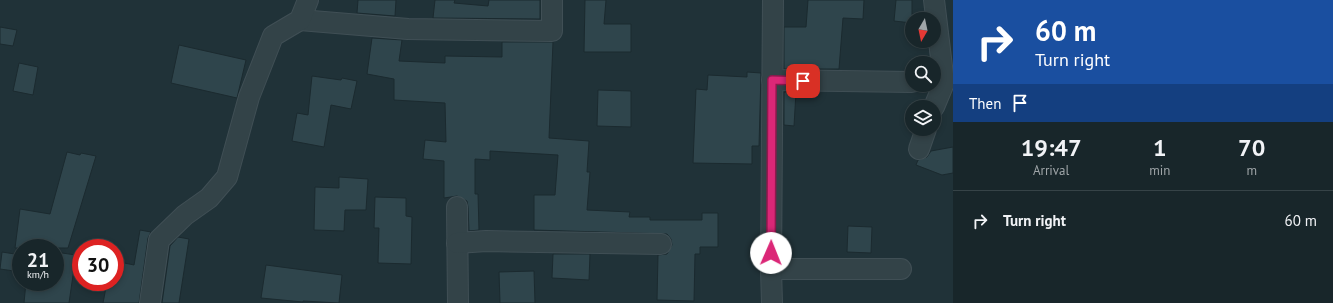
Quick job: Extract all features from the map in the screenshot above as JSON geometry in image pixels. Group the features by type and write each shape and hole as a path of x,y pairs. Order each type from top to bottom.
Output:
{"street":[{"path":"300,20 308,0"},
{"path":"150,303 159,240 184,215 209,198 227,177 249,97 273,36 300,20 408,29 552,31 552,0"},
{"path":"772,303 773,0"},
{"path":"934,0 937,56"},
{"path":"772,80 905,82"},
{"path":"919,149 924,136"},
{"path":"457,207 458,303"},
{"path":"457,243 486,241 661,244"},
{"path":"771,269 901,269"}],"building":[{"path":"358,0 396,0 395,16 357,13"},
{"path":"435,0 455,0 454,3 488,6 489,0 540,0 540,19 433,18"},
{"path":"585,0 606,0 604,24 631,24 631,52 584,52"},
{"path":"808,0 864,0 863,19 843,18 839,69 784,69 784,27 806,27"},
{"path":"896,0 912,0 912,12 905,12 905,22 894,21"},
{"path":"0,27 17,30 13,46 0,44"},
{"path":"372,38 402,40 399,61 445,63 445,56 502,57 502,42 553,42 549,138 589,141 587,172 590,172 587,210 630,212 629,217 650,217 650,220 702,220 702,213 718,213 718,247 700,247 700,254 695,254 694,301 657,300 658,255 667,254 672,245 671,239 667,234 534,230 534,195 555,195 558,155 490,151 490,160 475,159 475,194 478,194 479,230 469,231 467,201 457,196 444,198 444,161 423,159 425,140 446,142 445,103 394,100 394,79 367,74"},
{"path":"179,45 246,60 237,98 171,83"},
{"path":"19,63 38,67 33,95 13,91"},
{"path":"747,72 761,73 759,146 752,146 752,164 693,163 696,89 707,90 708,75 747,77"},
{"path":"312,76 341,80 342,78 357,81 351,109 331,105 324,147 292,141 297,113 308,115"},
{"path":"598,90 631,91 631,127 597,126"},
{"path":"784,92 796,92 794,126 784,125"},
{"path":"953,147 953,173 942,175 916,165 918,160 927,157 931,151"},
{"path":"67,152 96,156 68,248 64,248 64,239 16,239 20,209 50,214"},
{"path":"339,177 368,179 366,210 345,210 344,231 314,230 315,187 339,188"},
{"path":"375,197 406,198 406,216 412,217 411,264 378,263 379,228 374,228"},
{"path":"848,226 872,227 871,253 847,252"},
{"path":"140,230 151,232 148,238 139,303 103,303 105,291 124,291 124,263 134,265"},
{"path":"178,237 189,239 179,303 162,303 170,246"},
{"path":"2,252 12,254 12,271 0,269"},
{"path":"64,253 72,254 72,282 69,303 24,303 25,291 64,291"},
{"path":"553,254 590,254 589,280 552,278"},
{"path":"266,265 342,275 339,303 303,302 261,298"},
{"path":"534,271 535,303 500,303 499,272"}],"route":[{"path":"771,253 772,80 803,81"}]}
